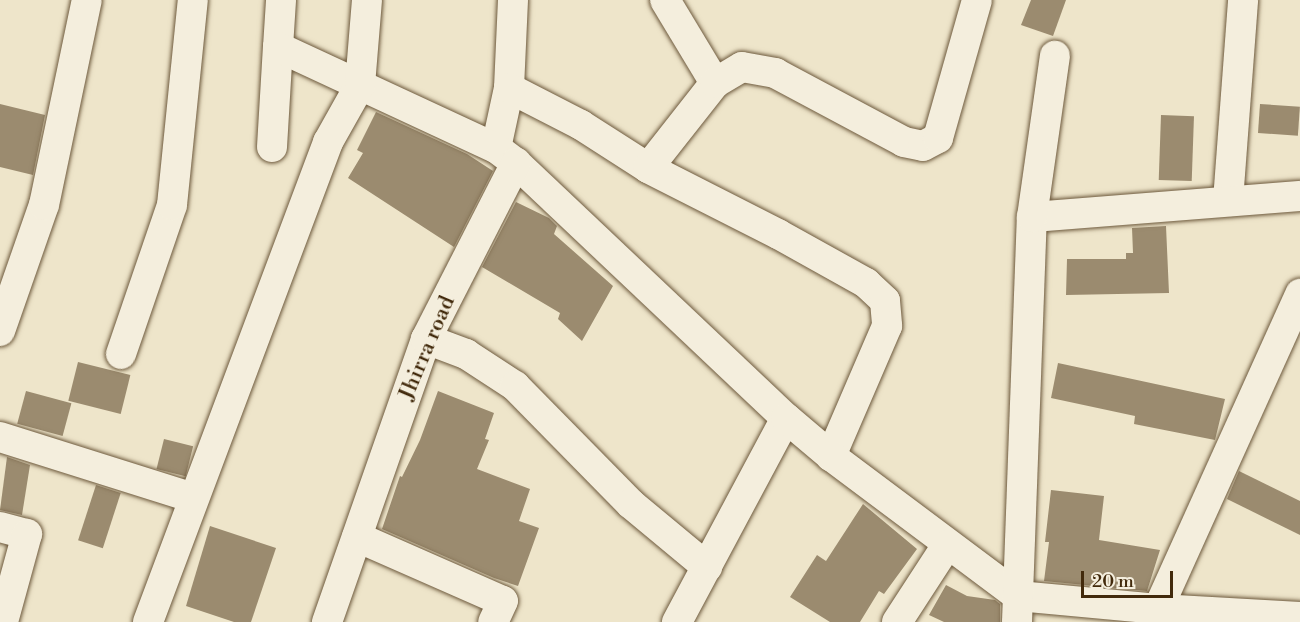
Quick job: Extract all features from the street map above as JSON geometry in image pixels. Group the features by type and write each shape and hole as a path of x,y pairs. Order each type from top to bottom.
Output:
{"street":[{"path":"0,331 44,205 87,0"},
{"path":"121,354 172,205 193,0"},
{"path":"272,147 281,0"},
{"path":"148,622 328,142 360,85 367,0"},
{"name":"Jhirra road","path":"327,622 426,339 506,156 513,0"},
{"path":"665,0 715,83"},
{"path":"648,168 715,83 742,67 774,73 904,142 923,146 938,138 977,0"},
{"path":"1228,201 1243,0"},
{"path":"278,47 506,156 786,418 831,456 947,545 1018,609 1158,609 1300,616"},
{"path":"1018,609 1032,217 1055,56"},
{"path":"509,88 581,125 648,168 798,244 866,283 885,301 887,326 831,456"},
{"path":"1032,217 1300,196"},
{"path":"1158,609 1300,294"},
{"path":"426,339 466,354 515,386 631,504 707,567"},
{"path":"677,622 786,418"},
{"path":"0,437 194,498"},
{"path":"0,527 27,534 3,622"},
{"path":"357,537 503,601 493,622"},
{"path":"897,622 947,545"}],"building":[{"path":"1031,0 1066,0 1053,36 1021,25"},
{"path":"0,104 45,115 33,175 0,167"},
{"path":"1260,104 1300,107 1298,136 1258,133"},
{"path":"376,112 467,154 493,171 454,247 348,178 363,153 357,150"},
{"path":"1161,115 1194,116 1192,181 1159,180"},
{"path":"516,202 549,218 557,226 554,234 613,286 582,341 558,319 560,313 482,267"},
{"path":"1166,226 1169,293 1066,295 1067,259 1126,259 1126,253 1133,253 1132,228"},
{"path":"78,362 130,375 121,414 68,401"},
{"path":"1058,363 1225,399 1215,440 1134,424 1135,416 1051,398"},
{"path":"26,391 71,403 63,436 17,424"},
{"path":"438,391 494,413 485,439 489,440 477,469 530,489 519,521 539,528 518,586 494,578 382,529 400,476 402,477 420,440"},
{"path":"164,439 193,446 186,476 157,469"},
{"path":"7,457 30,465 22,515 0,510"},
{"path":"1239,471 1300,501 1300,535 1227,499"},
{"path":"96,485 121,493 103,548 78,540"},
{"path":"1051,490 1104,496 1099,540 1160,550 1147,591 1044,581 1049,542 1045,542"},
{"path":"863,504 917,549 884,594 879,591 860,622 830,622 790,597 817,555 826,561"},
{"path":"210,526 276,548 251,622 234,622 186,606"},
{"path":"946,585 967,596 995,600 1000,604 1000,622 944,622 929,615"}]}
